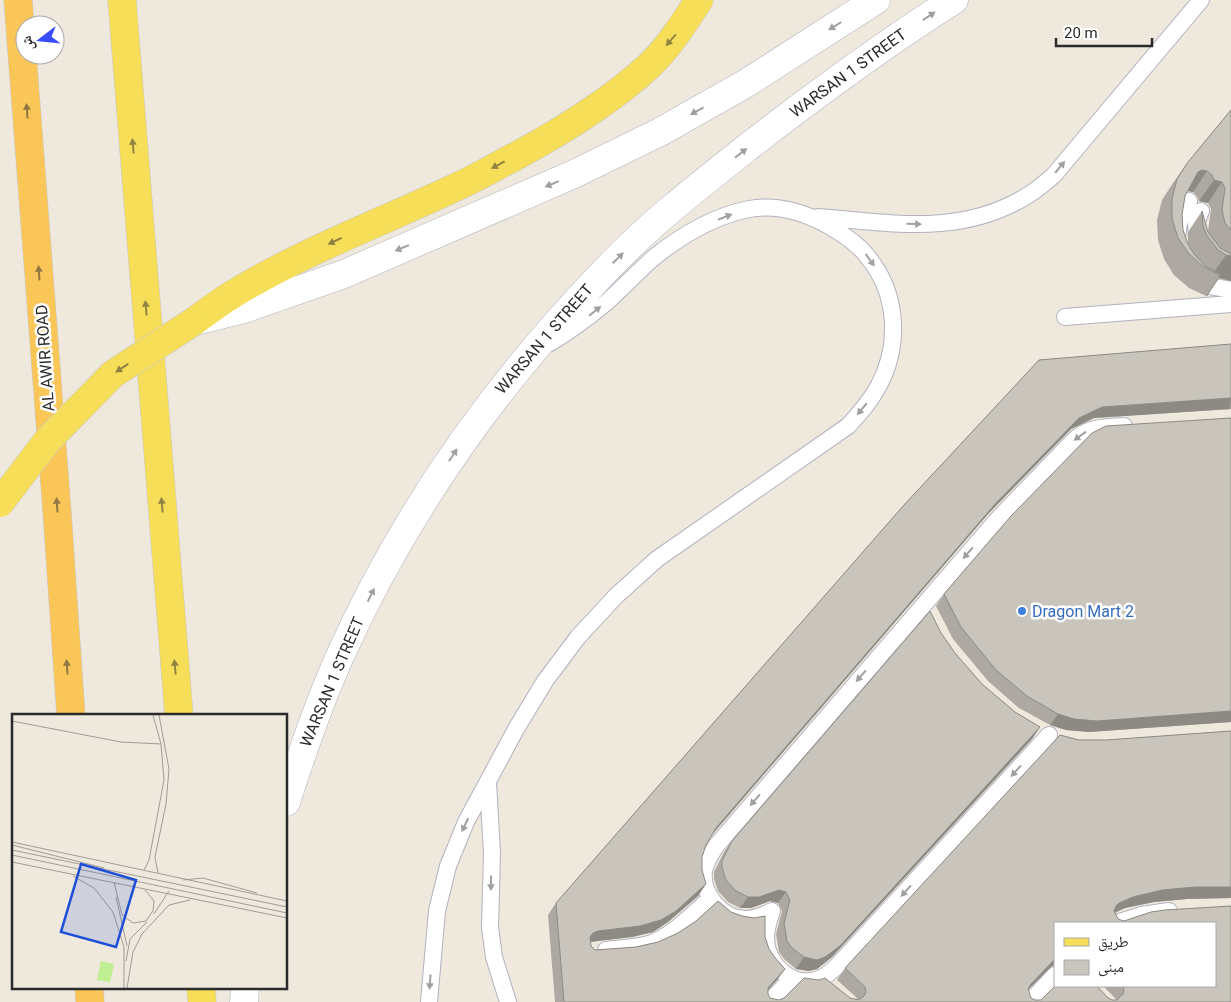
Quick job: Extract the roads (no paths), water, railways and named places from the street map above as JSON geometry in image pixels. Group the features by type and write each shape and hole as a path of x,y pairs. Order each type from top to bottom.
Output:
{"highway":[{"name":"AL AWIR ROAD","path":"18,0 71,714"}],"main road":[{"path":"122,0 179,714"},
{"path":"0,503 47,441 112,374 229,297 269,274 318,249 471,180 580,119 649,65 680,30 699,0"}],"street":[{"path":"193,322 244,309 344,274 574,174 660,132 744,84 876,0"},
{"name":"WARSAN 1 STREET","path":"288,796 308,736 340,656 379,577 454,452 525,358 604,271 682,200 791,114 865,60 954,0"}],"lane":[{"path":"813,217 905,224 952,223 975,218 1002,208 1030,194 1054,176 1201,0"},
{"path":"1205,254 1197,238 1195,206 1179,222 1177,238 1185,268 1209,286 1231,290"},
{"path":"429,1002 437,911 448,866 466,822 544,681 578,637 616,596 657,559 848,426 865,408 878,387 888,364 893,339 893,317 888,295 880,274 867,255 851,240 813,217 792,210 770,207 749,209 701,227 676,241 652,259 607,302 581,322 525,358"},
{"path":"1065,317 1231,304"},
{"path":"1048,734 840,964 820,979 801,981 792,979 775,964 766,947 766,929 772,911 760,917 746,919 732,916 720,909 711,898 705,885 704,871 708,858 716,846 928,610 996,521 1078,436 1096,428 1144,425"},
{"path":"488,782 492,853 490,927 494,957 508,1002"},
{"path":"590,952 647,944 657,940 668,934 711,898"},
{"path":"1119,922 1140,915 1181,910"},
{"path":"1030,1002 1054,976"},
{"path":"769,1002 792,979"},
{"path":"820,979 834,990"}],"place":[{"name":"Dragon Mart 2","path":"1022,611"}]}
